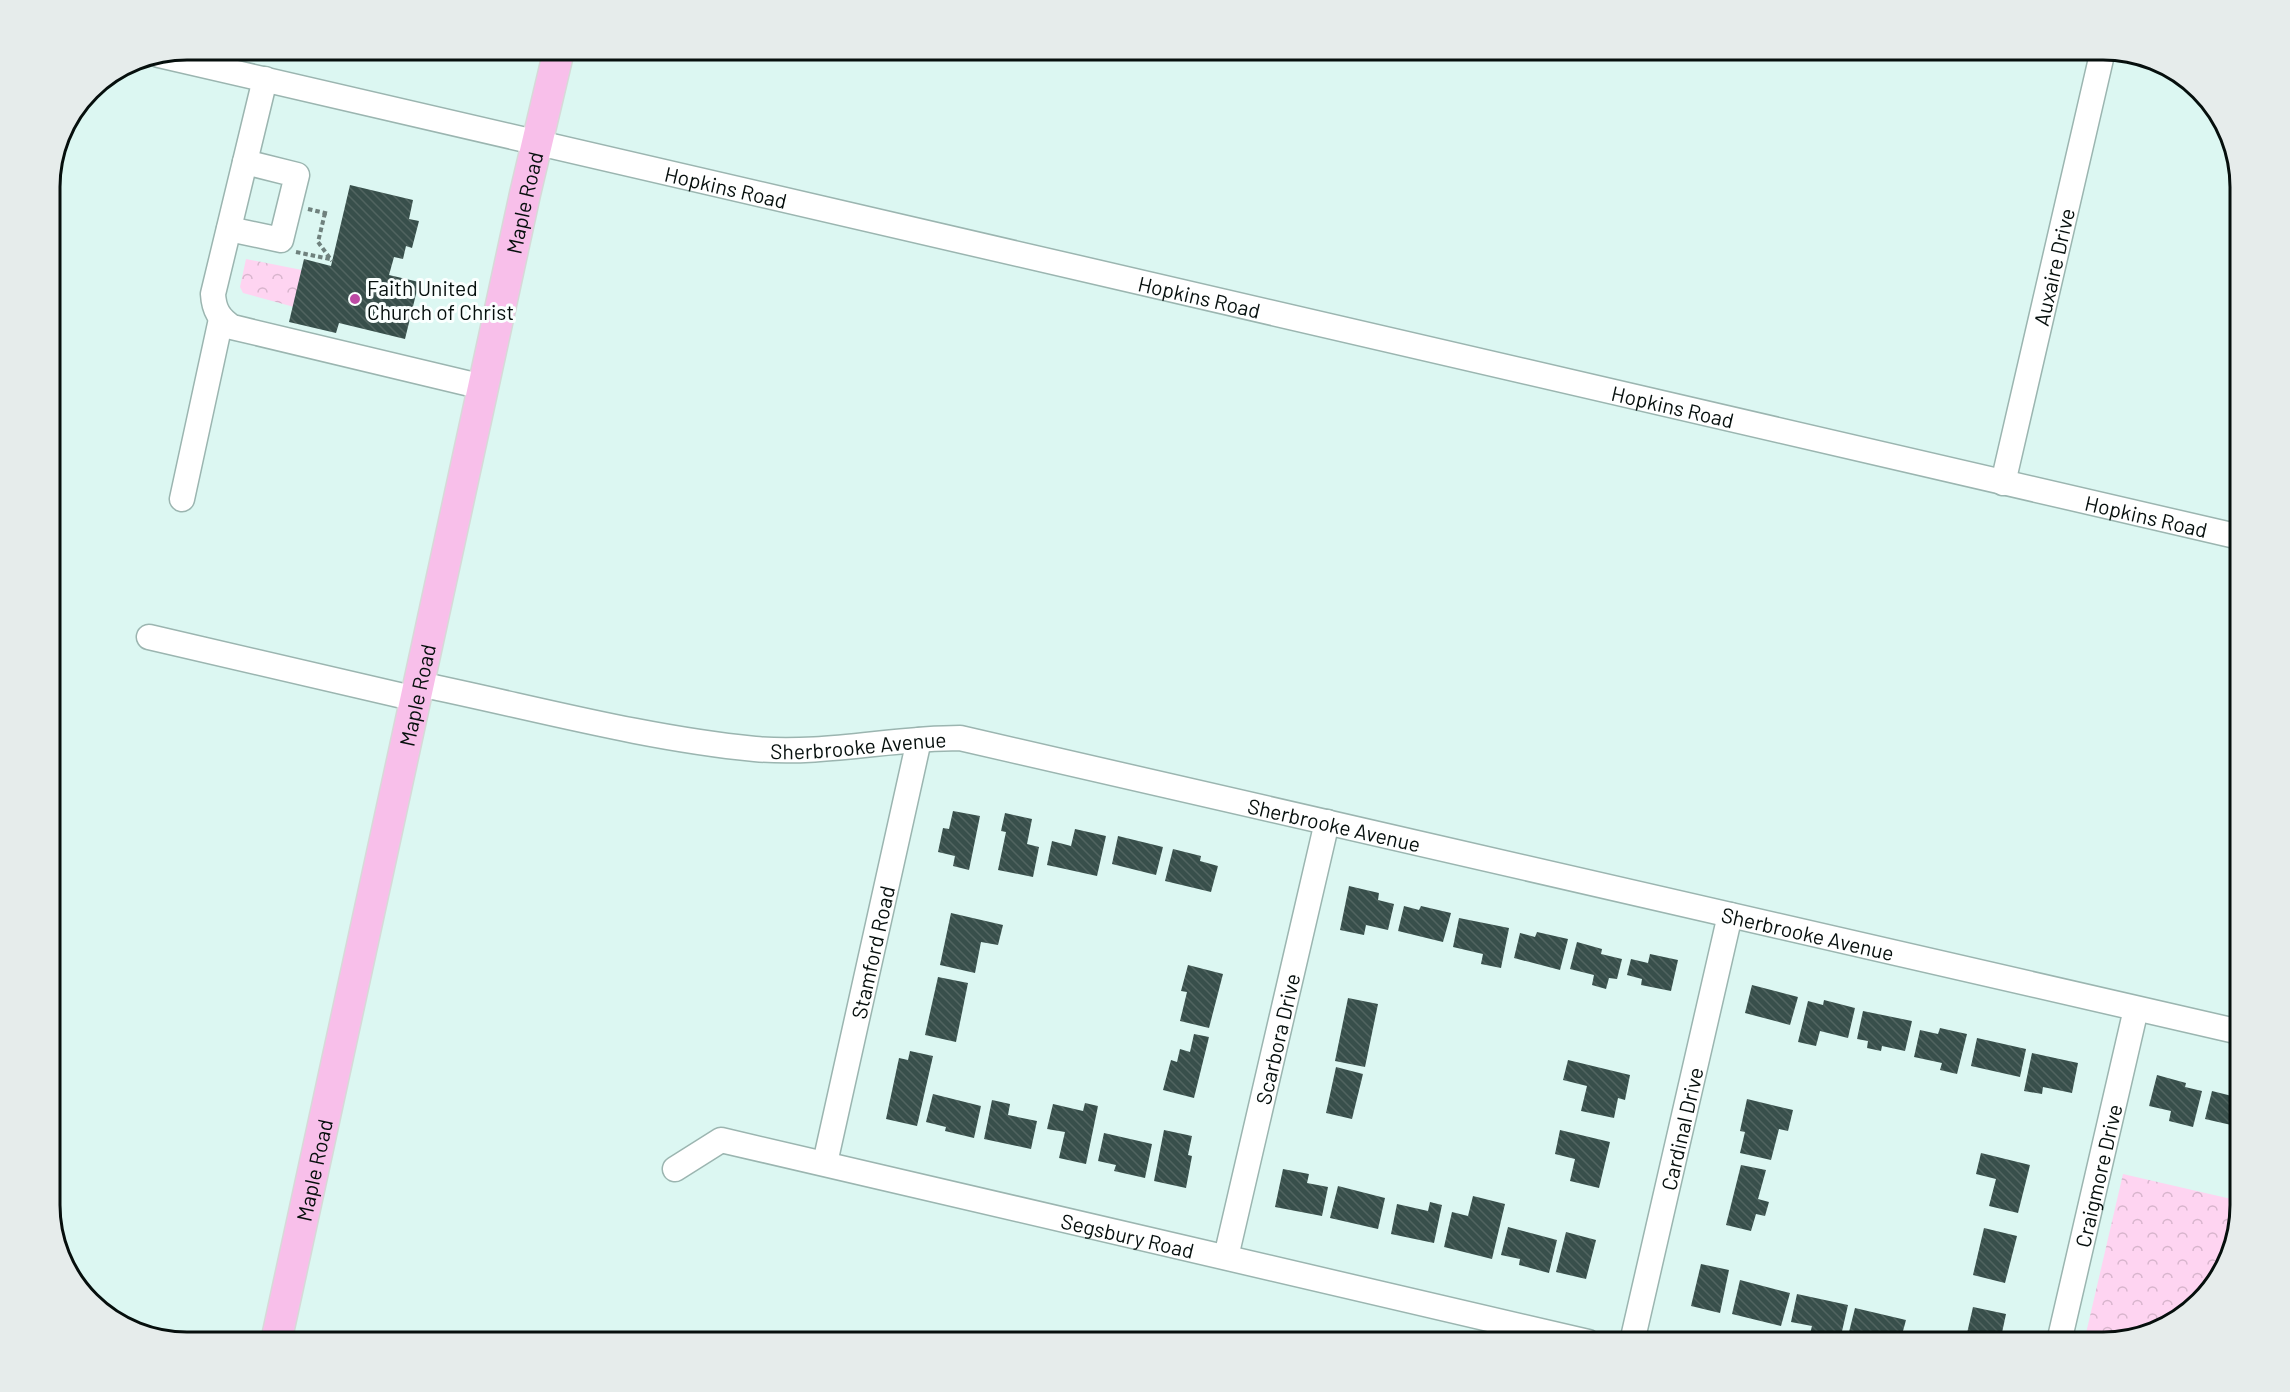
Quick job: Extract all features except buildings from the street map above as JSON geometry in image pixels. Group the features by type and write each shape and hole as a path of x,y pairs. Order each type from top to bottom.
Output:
{"main road":[{"name":"Maple Road","path":"278,1332 536,144 557,60"}],"street":[{"name":"Hopkins Road","path":"229,60 265,79 536,144 2230,535"},
{"name":"Auxaire Drive","path":"2002,483 2101,60"},
{"path":"265,79 213,294 214,307 221,319 232,327 483,387"},
{"path":"229,229 281,240 297,175 245,162"},
{"path":"182,499 221,319"},
{"name":"Sherbrooke Avenue","path":"149,637 418,692 653,734 757,749 852,748 960,738 2230,1030"},
{"name":"Stamford Road","path":"825,1163 919,740"},
{"name":"Scarbora Drive","path":"1226,1257 1327,822"},
{"name":"Cardinal Drive","path":"1634,1332 1730,915"},
{"name":"Craigmore Drive","path":"2061,1332 2136,1009"},
{"name":"Segsbury Road","path":"675,1169 721,1140 1545,1332"}],"path":[{"path":"293,251 331,260 318,242 325,213"}],"green space":[{"path":"246,259 302,270 294,307 243,293 240,287"},
{"path":"2123,1174 2230,1199 2226,1238 2213,1268 2193,1295 2166,1315 2136,1328 2086,1332"}],"place":[{"name":"Faith United Church of Christ","path":"355,299"}]}
